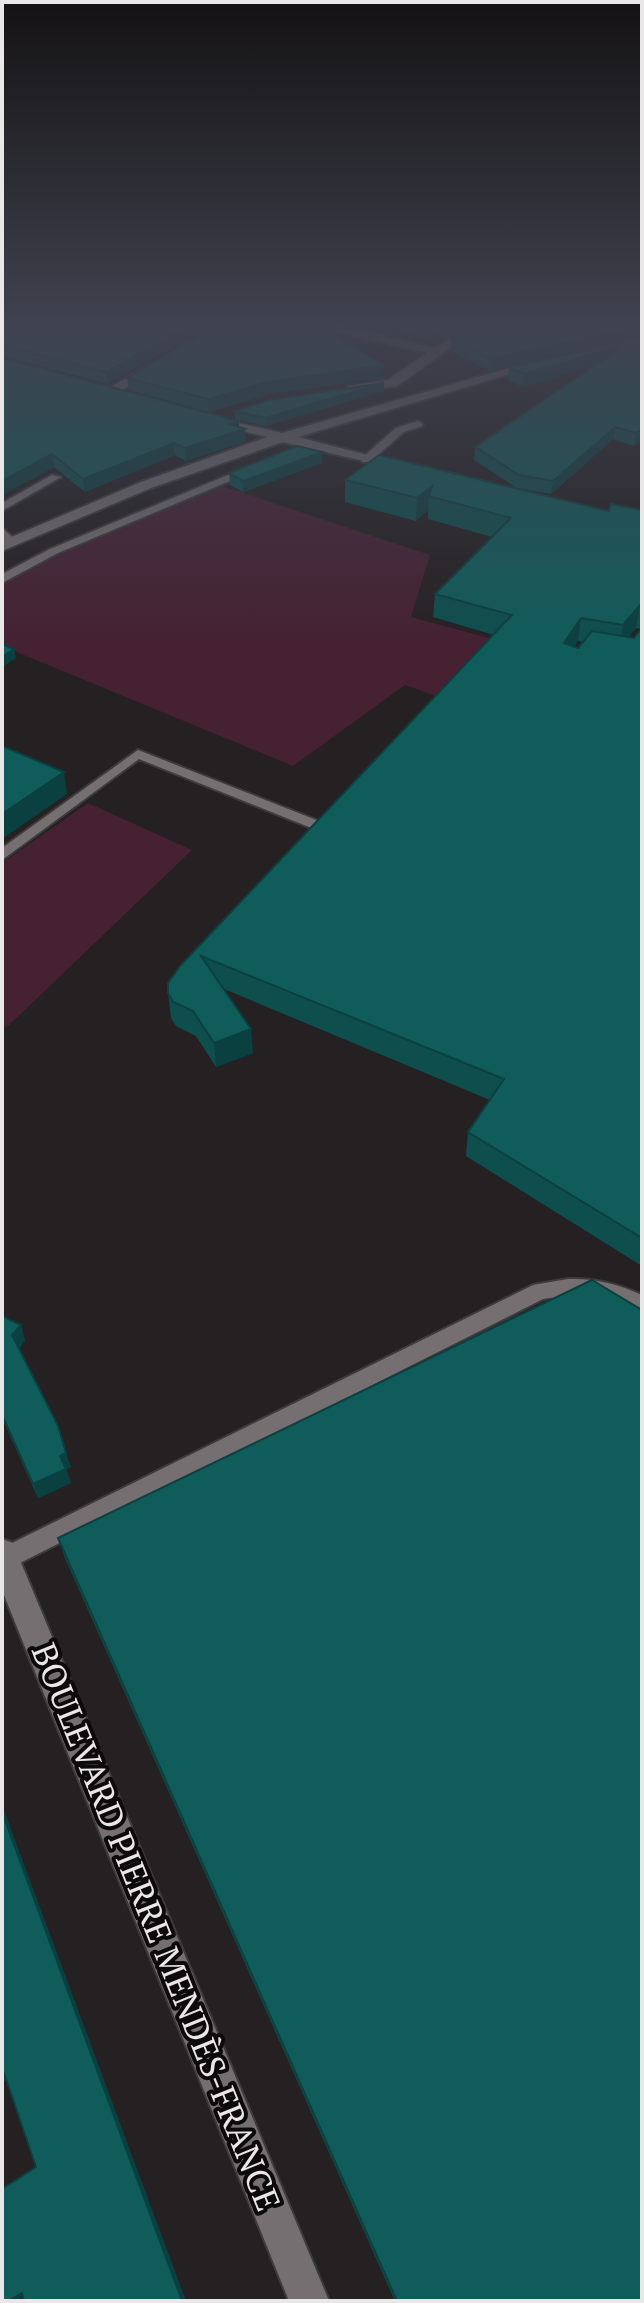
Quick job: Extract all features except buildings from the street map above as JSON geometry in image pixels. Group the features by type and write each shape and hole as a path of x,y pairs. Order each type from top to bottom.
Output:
{"street":[{"path":"262,432 412,471"},
{"path":"4,540 159,480 295,432"},
{"name":"BOULEVARD PIERRE MENDÈS-FRANCE","path":"3,1556 309,2301"}],"lane":[{"path":"366,460 397,432"},
{"path":"287,454 311,446"},
{"path":"2,579 54,551 261,465"},
{"path":"2,508 56,477"},
{"path":"2,855 138,754 319,826"},
{"path":"3,1556 540,1291 580,1284 611,1288 642,1304"}],"shaded area":[{"path":"222,486 430,555 411,617 500,641 444,699 405,685 293,766 2,646 2,585 60,553"},
{"path":"88,803 192,850 7,1027 2,1025 2,863"}]}
